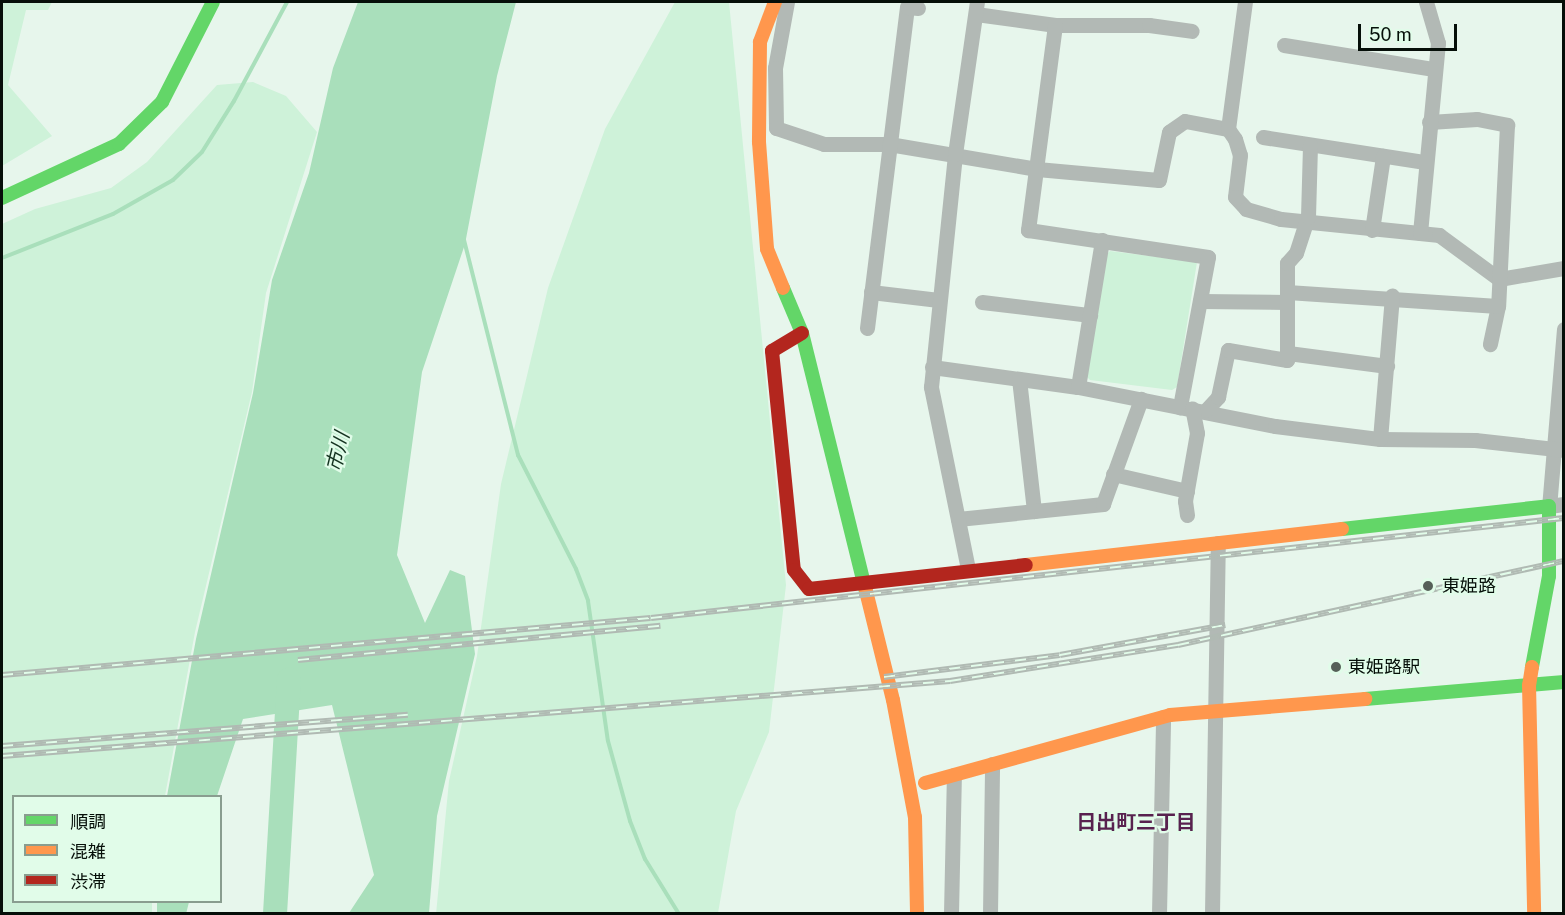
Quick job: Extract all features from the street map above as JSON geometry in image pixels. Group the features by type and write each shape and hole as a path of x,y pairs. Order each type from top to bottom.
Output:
{"street":[{"path":"2,198 119,144 162,102 213,2"},
{"path":"775,2 759,42 759,142 767,249 802,333 893,700 915,817 917,914"},
{"path":"787,2 775,68 776,128 824,144 889,144 1037,169 1159,180 1169,132 1185,121 1228,129"},
{"path":"1245,2 1228,129 1239,155 1235,196 1246,209 1305,221 1372,230 1439,235 1499,279 1563,268"},
{"path":"1420,233 1438,43 1426,2"},
{"path":"867,328 907,7 918,8"},
{"path":"968,569 931,387 955,154 976,8 1055,25 1149,26 1192,31"},
{"path":"1055,25 1028,230 1208,258 1200,301 1193,408 1197,433 1187,491 1187,515"},
{"path":"1284,45 1434,69"},
{"path":"1429,122 1477,119 1507,125 1498,306 1490,344"},
{"path":"1263,137 1425,162"},
{"path":"1193,408 1218,397 1228,350 1287,360 1287,263 1296,253 1305,221 1310,145"},
{"path":"1372,230 1383,156"},
{"path":"1078,387 1102,240"},
{"path":"871,292 939,300"},
{"path":"1200,301 1392,296 1498,306"},
{"path":"1380,439 1392,296"},
{"path":"982,302 1090,315"},
{"path":"1534,914 1529,685 1556,575 1556,505 1563,329"},
{"path":"802,333 784,340 772,351 794,570 809,589 968,569 1556,505"},
{"path":"1288,353 1387,366"},
{"path":"932,367 1078,387 1275,426 1380,439 1475,440 1558,449"},
{"path":"1019,379 1034,511"},
{"path":"958,519 1103,504 1141,399"},
{"path":"1113,474 1130,481 1187,491"},
{"path":"1212,914 1218,543"},
{"path":"925,783 1163,717 1563,682"},
{"path":"1159,914 1163,717"},
{"path":"990,914 992,764"},
{"path":"951,914 954,775"}],"shaded area":[{"path":"2,2 52,2 48,10 26,10 8,85 52,136 2,166"},
{"path":"675,2 729,2 786,585 769,732 736,811 718,913 436,914 449,781 477,656 501,484 548,288 605,129"},
{"path":"253,82 286,96 317,132 266,293 252,392 195,632 165,795 12,795 12,903 152,903 152,913 2,913 2,224 35,209 111,188 147,162 217,85"},
{"path":"1110,251 1197,262 1177,387 1172,390 1090,380 1085,375 1105,256"}],"water":[{"path":"358,2 516,2 497,76 465,244 422,372 397,555 425,623 450,570 465,576 475,654 437,816 429,913 349,913 374,875 332,705 243,719 217,795 167,795 196,639 253,393 272,280 309,173 333,68"},
{"path":"157,903 189,903 186,914 157,913"}],"waterway":[{"path":"2,258 113,214 173,180 202,152 234,101 287,2"},
{"path":"464,240 518,455 576,569 588,601 608,741 630,821 645,859 679,914"},
{"name":"市川","path":"275,914 289,679"}],"railway":[{"path":"2,675 651,618 1564,518"},
{"path":"2,756 950,681 1178,645 1564,561"},
{"path":"884,677 1060,655 1225,625"},
{"path":"298,660 660,626"},
{"path":"2,746 408,715"}],"traffic: fast":[{"path":"2,198 119,144 162,102 213,2"},
{"path":"783,288 802,333 866,591"},
{"path":"1342,529 1549,506 1549,576 1532,667"},
{"path":"1365,699 1564,682"}],"traffic: slow":[{"path":"775,2 760,42 759,142 767,249 783,288"},
{"path":"1026,565 1342,529"},
{"path":"866,591 893,700 915,817 917,914"},
{"path":"1532,667 1529,685 1534,914"},
{"path":"925,783 1170,715 1365,699"}],"traffic: jam":[{"path":"802,333 772,351 794,570 809,589 1026,565"}],"place":[{"name":"東姫路","path":"1428,586"},
{"name":"東姫路駅","path":"1336,667"}],"district":[{"name":"日出町三丁目","path":"1136,822"}]}
